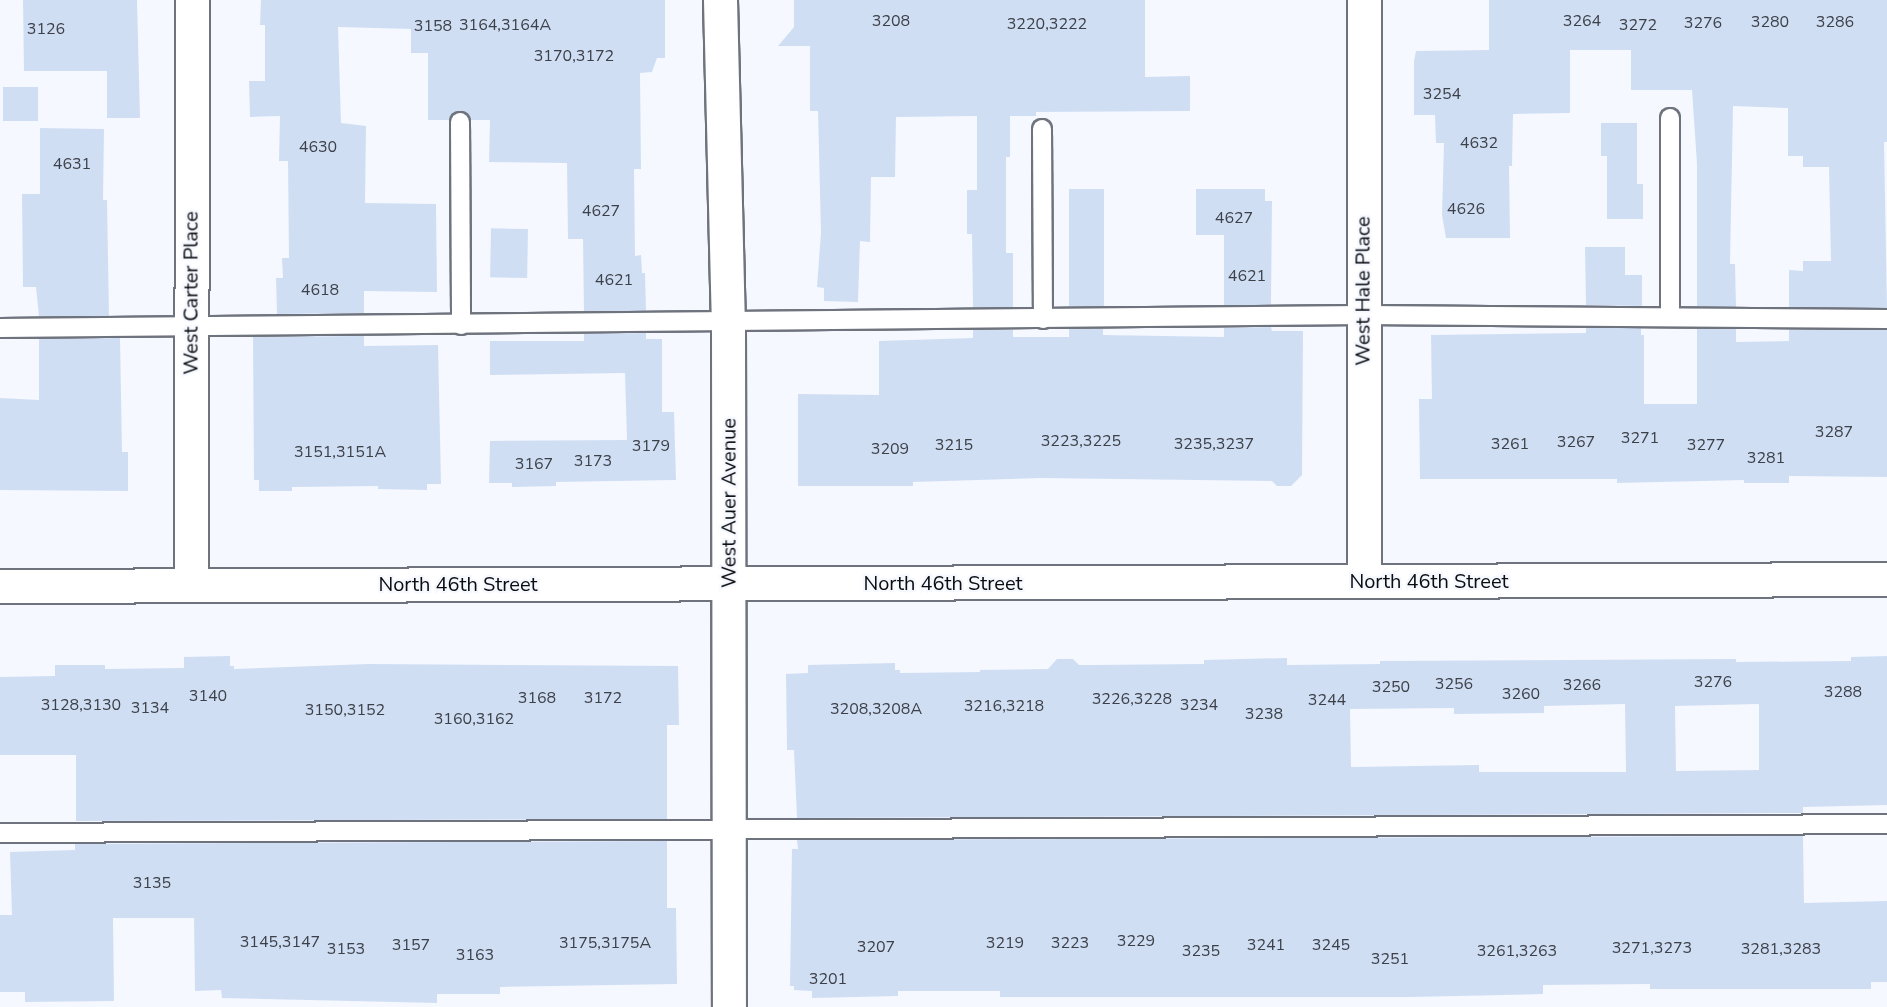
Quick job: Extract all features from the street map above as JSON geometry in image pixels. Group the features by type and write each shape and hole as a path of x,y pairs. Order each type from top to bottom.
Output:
{"street":[{"name":"West Carter Place","path":"191,585 192,0"},
{"name":"West Auer Avenue","path":"720,0 728,323 729,1007"},
{"name":"West Hale Place","path":"1364,0 1364,581"},
{"name":"North 46th Street","path":"0,586 1887,579"}],"lane":[{"path":"1670,118 1670,317"},
{"path":"460,122 461,325"},
{"path":"1042,129 1043,319"},
{"path":"0,328 728,323 1363,315 1887,319"},
{"path":"0,833 1887,824"}],"building":[{"path":"23,0 137,0 140,118 107,118 107,71 24,71"},
{"path":"261,0 665,0 665,58 657,58 652,72 640,73 641,169 634,169 635,256 641,255 642,273 645,273 646,311 584,311 583,239 568,239 567,163 489,162 490,120 471,120 466,113 461,111 454,113 449,120 428,120 428,53 411,53 411,29 338,27 341,123 366,126 365,203 436,204 437,292 364,291 364,313 277,314 276,278 283,278 282,258 289,258 288,161 279,161 280,116 250,117 249,81 265,81 265,25 260,25"},
{"path":"794,0 1145,0 1145,77 1190,76 1190,111 1036,112 1036,116 1010,116 1010,157 1006,157 1006,253 1013,253 1013,307 973,307 972,234 967,234 967,190 977,190 977,116 896,117 895,177 871,177 870,242 860,241 858,302 824,301 824,288 817,287 821,233 818,111 810,111 810,46 778,46 794,27"},
{"path":"1489,0 1887,0 1887,142 1884,142 1887,308 1789,307 1789,270 1803,271 1803,261 1831,261 1829,167 1803,167 1803,156 1788,156 1788,108 1733,106 1730,264 1735,264 1736,307 1697,306 1697,164 1692,90 1631,90 1631,50 1570,50 1570,113 1513,114 1512,166 1509,166 1510,238 1446,238 1442,215 1444,143 1436,143 1435,115 1414,115 1414,61 1416,51 1489,50"},
{"path":"3,87 38,87 38,121 3,121"},
{"path":"1601,123 1637,123 1637,184 1643,184 1643,219 1607,219 1607,156 1601,156"},
{"path":"40,128 104,129 103,200 107,200 109,316 39,316 36,287 23,287 22,194 40,194"},
{"path":"1069,189 1104,189 1104,306 1069,306"},
{"path":"1196,189 1265,189 1265,201 1272,201 1271,305 1224,305 1224,235 1196,235"},
{"path":"491,228 528,229 527,278 490,277"},
{"path":"1585,247 1625,247 1625,275 1642,275 1642,306 1586,305"},
{"path":"1271,327 1272,331 1303,331 1302,475 1291,486 1277,486 1272,481 1041,478 913,482 913,486 798,486 798,394 879,395 879,341 973,338 973,330 1013,330 1013,337 1069,337 1069,329 1103,329 1103,335 1224,337 1224,328"},
{"path":"1586,328 1641,328 1641,335 1644,335 1644,404 1697,404 1697,329 1736,329 1736,342 1789,341 1789,330 1887,330 1887,477 1789,476 1789,483 1744,483 1744,480 1617,483 1617,479 1420,479 1419,399 1432,399 1431,335 1586,333"},
{"path":"646,333 646,339 662,339 662,412 674,412 676,480 556,482 556,486 512,487 512,483 489,483 490,441 627,440 625,373 490,375 490,341 584,341 584,334"},
{"path":"364,336 364,346 438,345 441,484 427,484 427,490 378,489 378,486 292,487 292,491 259,491 259,480 254,480 253,337"},
{"path":"120,338 122,452 128,452 128,491 0,490 0,398 39,400 39,339"},
{"path":"230,656 230,666 234,666 234,669 368,664 678,666 679,725 667,725 667,819 76,821 76,755 0,755 0,677 55,676 55,665 105,665 105,669 184,668 184,657"},
{"path":"1887,656 1887,805 1803,807 1803,813 797,818 794,750 787,750 786,674 808,673 808,665 895,663 895,670 900,670 900,673 1048,669 1057,659 1073,659 1079,665 1092,665 1204,664 1204,660 1287,658 1287,665 1380,664 1380,661 1736,659 1736,662 1851,661 1851,657","holes":["1625,704 1626,772 1479,772 1479,765 1351,767 1350,709 1454,708 1454,714 1544,713 1544,706","1759,704 1759,770 1676,771 1675,706"]},
{"path":"1803,836 1804,903 1887,901 1887,982 1871,982 1871,989 1650,989 1650,984 1543,985 1543,994 1410,997 1000,997 1000,991 898,991 898,996 812,998 812,991 794,990 794,986 790,986 792,849 798,849 797,840"},
{"path":"667,841 667,908 676,908 677,984 500,987 500,994 437,994 437,1003 222,998 221,990 195,991 194,918 113,918 114,1001 25,1002 25,992 0,992 0,915 12,915 10,852 75,850 75,844"}]}
